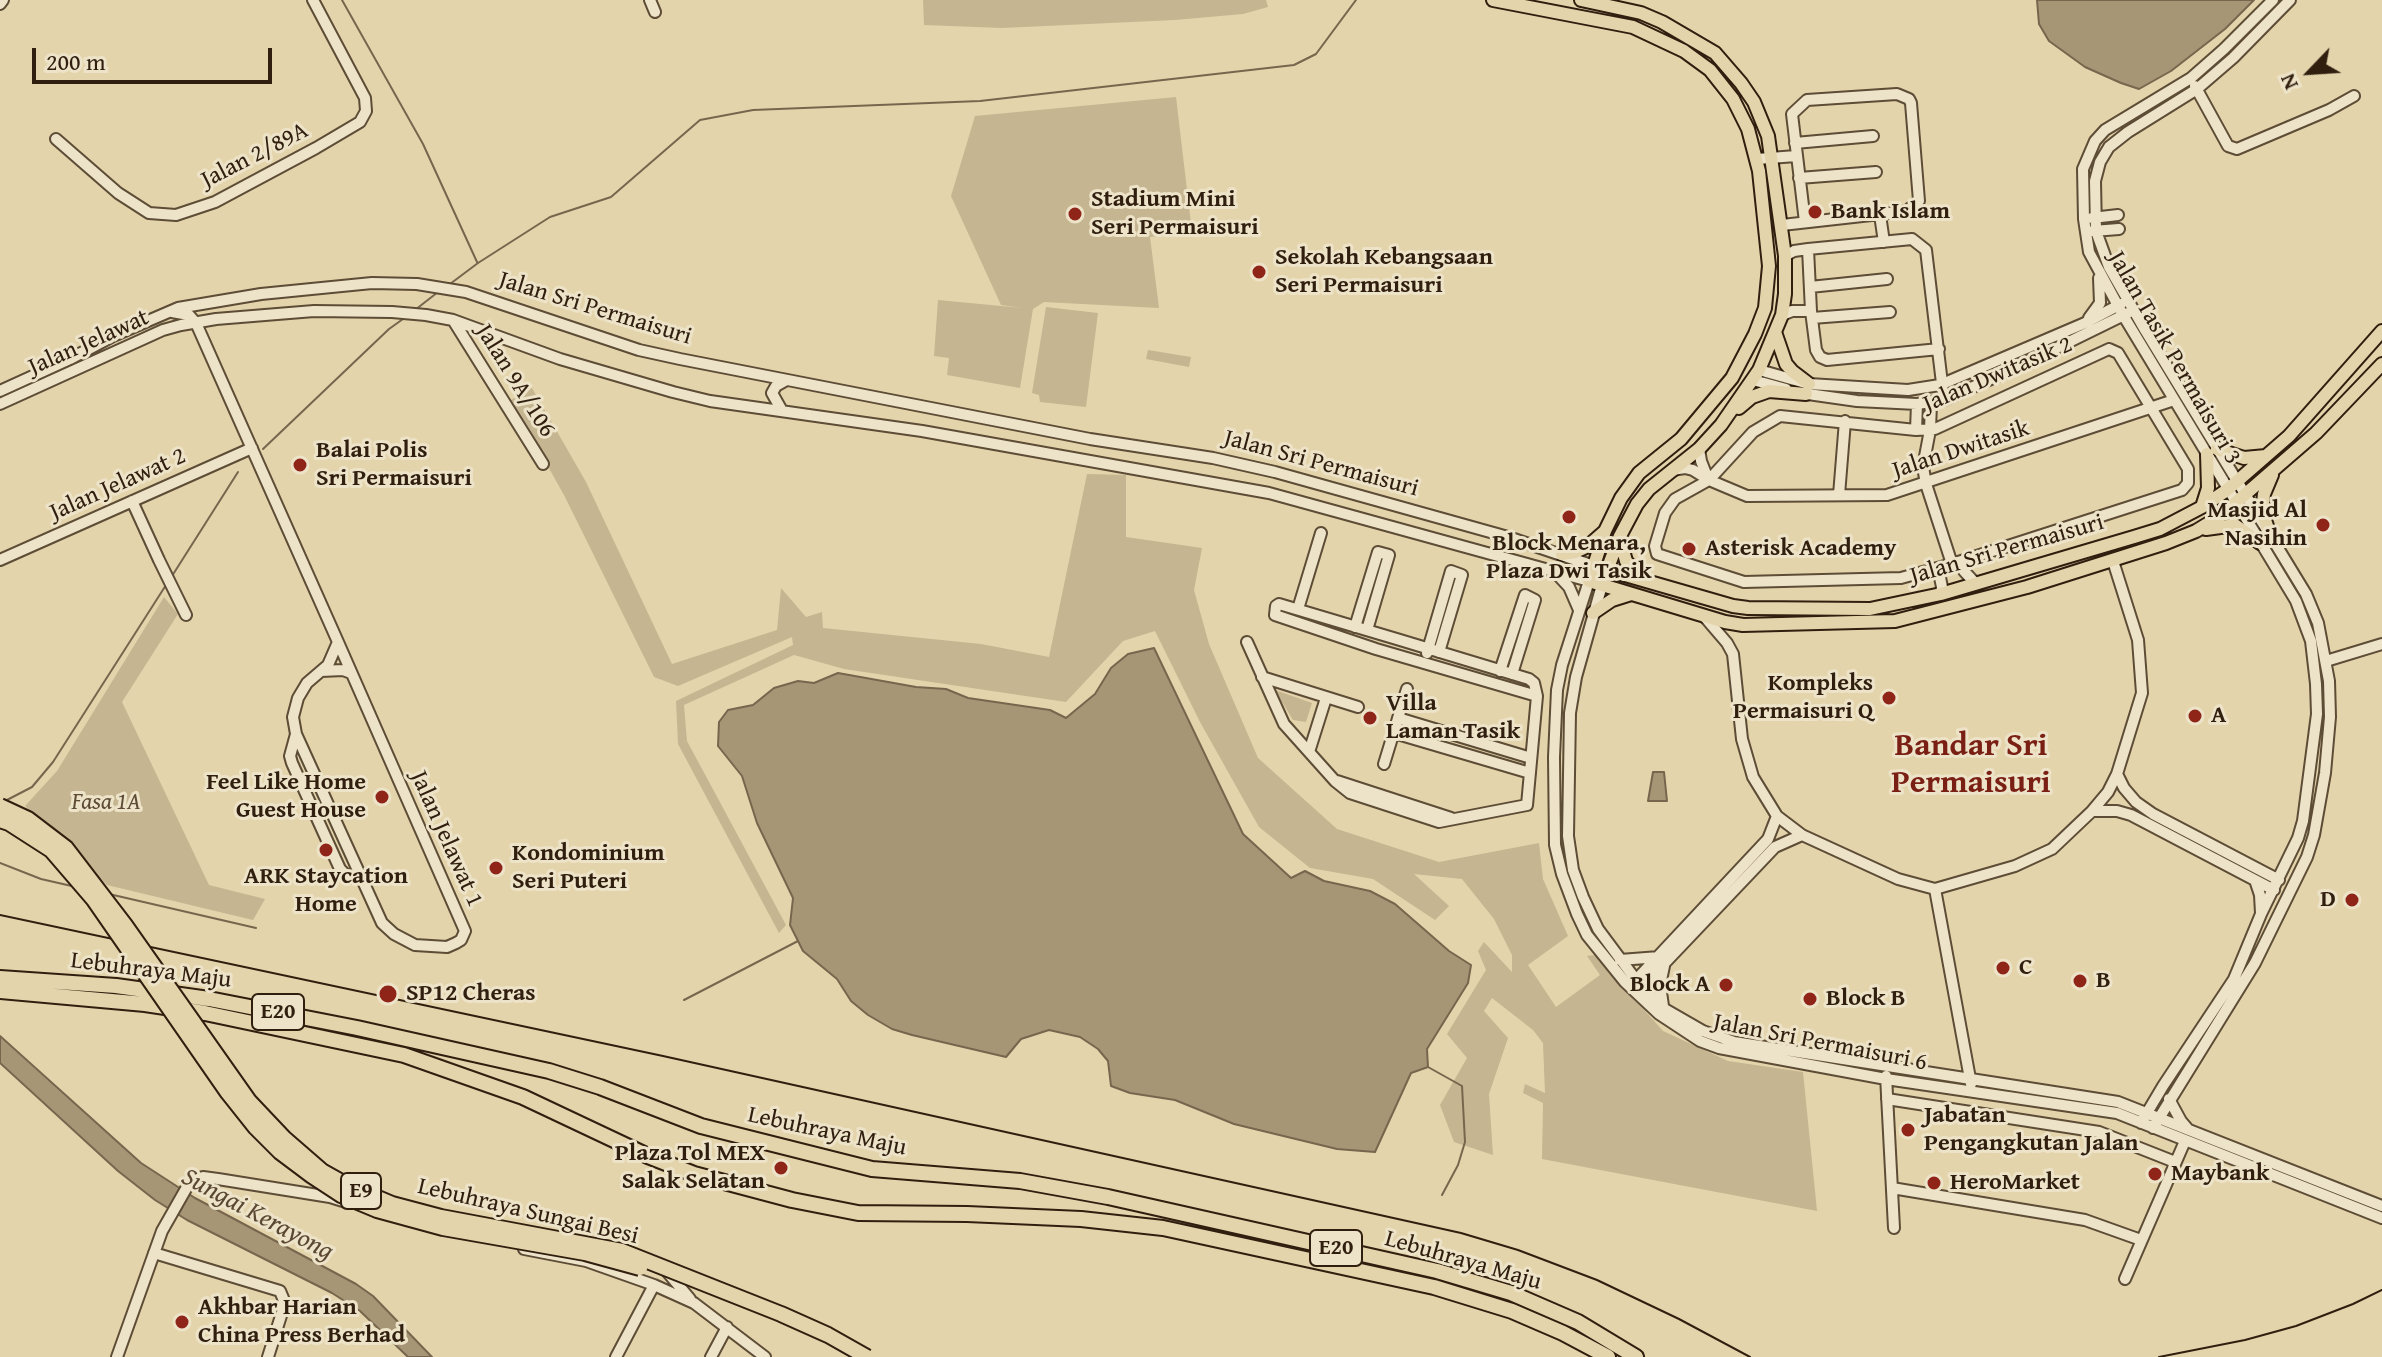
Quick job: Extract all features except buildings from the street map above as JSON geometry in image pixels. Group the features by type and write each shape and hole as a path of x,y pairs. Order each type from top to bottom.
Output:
{"highway":[{"name":"Lebuhraya Sungai Besi","path":"0,806 28,819 66,848 125,925 249,1101 284,1138 322,1171 392,1204 622,1251 781,1314 867,1357"},
{"name":"Lebuhraya Sungai Besi","path":"0,820 51,850 94,900 255,1127 280,1152 341,1195 377,1210 443,1228 631,1265 768,1315 850,1357"},
{"name":"Lebuhraya Maju","path":"0,978 97,983 178,994 357,1028 549,1071 701,1126 872,1169 1020,1181 1108,1197 1437,1271 1511,1293 1578,1322 1636,1357"},
{"name":"Lebuhraya Maju","path":"0,991 205,1013 404,1055 523,1097 648,1156 694,1174 805,1203 858,1213 1081,1219 1163,1228 1418,1284 1512,1311 1608,1357"}],"main road":[{"path":"1493,0 1633,27 1684,51 1710,70 1733,99 1748,129 1757,159 1769,266 1765,325 1753,374"},
{"path":"1527,0 1557,6 1583,17"},
{"path":"1588,1 1641,13 1715,53 1754,102 1768,136 1785,256 1782,315 1753,374 1721,425"},
{"path":"1595,583 1605,531 1621,498 1639,473 1681,439 1732,378 1765,308"},
{"name":"Jalan Sri Permaisuri","path":"1600,568 1720,603 1748,608 1870,609 1941,594 2160,529 2202,507 2289,436 2382,331"},
{"path":"1775,332 1786,364 1807,389"},
{"name":"Jalan Sri Permaisuri","path":"1595,583 1743,625 1895,621 2027,587 2132,555 2196,531 2240,500 2275,469 2326,423 2382,364"},
{"path":"1681,439 1702,426 1736,381 1753,374"},
{"path":"1600,568 1649,489 1699,449 1747,400 1763,392 1807,389"},
{"path":"2202,507 2212,452 2236,457 2266,456"},
{"path":"2265,539 2264,494 2275,469"},
{"path":"2196,531 2235,525 2265,539"},
{"path":"1562,554 1585,547 1605,531"},
{"path":"1620,536 1626,561 1644,581"},
{"path":"2033,566 2104,552 2113,561"},
{"path":"1593,613 1612,600 1634,593"}],"street":[{"name":"Jalan 2/89A","path":"56,139 128,200 149,213 176,215 215,202 303,155 360,122 366,111 365,98 313,0"},
{"path":"650,0 655,12"},
{"name":"Jalan Tasik Permaisuri 3","path":"2265,539 2089,252 2091,231 2083,169 2095,141 2117,122 2191,78 2273,0"},
{"name":"Jalan Tasik Permaisuri 3","path":"2089,218 2100,162 2109,147 2197,89 2233,58 2290,0"},
{"path":"2191,78 2228,146 2237,149 2354,96"},
{"path":"1782,225 1907,211 1919,201 1909,99 1897,94 1803,102 1791,117 1805,222"},
{"path":"1795,143 1873,136"},
{"path":"1757,159 1796,156"},
{"path":"1799,178 1876,172"},
{"path":"1880,215 1884,242"},
{"path":"2089,218 2118,215"},
{"path":"2091,231 2119,229"},
{"name":"Jalan Tasik Permaisuri 3","path":"2091,231 2125,308 2174,400 2212,452"},
{"path":"1785,256 1808,249 1912,239 1928,252 1944,400"},
{"path":"1808,249 1811,314 1816,350 1820,357 1827,360 1939,349"},
{"path":"2085,323 2100,303 2099,272"},
{"path":"1810,287 1887,279"},
{"name":"Jalan Sri Permaisuri","path":"168,311 261,294 372,283 417,284 455,290 639,350 785,381 1090,439 1213,458 1275,472 1562,554 1600,568"},
{"path":"311,290 314,311"},
{"path":"196,323 199,312 210,302"},
{"path":"1807,389 1908,390 1940,385 2125,308"},
{"path":"1753,374 1857,401 1931,403 2010,371 2125,308"},
{"path":"168,311 189,315 196,323"},
{"name":"Jalan Jelawat","path":"0,391 168,311"},
{"name":"Jalan Sri Permaisuri","path":"196,323 314,311 392,312 453,320 560,359 710,401 922,431 1269,493 1595,583"},
{"path":"1782,315 1792,311 1811,314 1890,312"},
{"name":"Jalan 9A/106","path":"453,320 543,464"},
{"name":"Jalan Jelawat","path":"0,404 163,330 196,323"},
{"name":"Jalan Jelawat 1","path":"196,323 338,642 465,931 464,936 447,947 415,945 382,923 296,734 293,717 298,698 307,683 331,661 338,642"},
{"name":"Jalan Dwitasik 2","path":"2107,349 2118,353 2188,469 2188,483 2182,490 1901,578 1744,582 1657,554 1655,546 1666,511 1675,499 1709,480 1753,432 1780,416 1930,430 2107,349"},
{"path":"781,409 772,393 776,386 785,381"},
{"name":"Jalan Dwitasik","path":"1670,471 1693,470 1747,496 1887,495 2174,400"},
{"path":"1931,403 1923,467 1926,484 1957,562 1975,583"},
{"path":"1916,430 1917,404"},
{"path":"1839,495 1845,421"},
{"path":"1090,439 1103,451 1102,456 1094,461"},
{"name":"Jalan Jelawat 2","path":"0,560 252,448"},
{"path":"1699,449 1709,480"},
{"path":"132,501 186,615"},
{"path":"1298,609 1321,533"},
{"path":"2150,1120 2169,1099 2255,963 2307,857 2321,801 2330,717 2326,661 2318,623 2306,594 2265,539"},
{"path":"2150,1120 2163,1086 2234,979 2261,914 2279,886 2298,838 2306,798 2317,714 2311,641 2296,601 2265,539"},
{"path":"1355,627 1378,552 1389,555 1367,630"},
{"path":"2119,580 2132,555"},
{"path":"1703,615 1733,654 1742,739 1753,777 1777,816 1802,835 1898,879 1935,889 2015,866 2052,849 2108,792 2117,774 2142,693 2138,640 2113,561"},
{"path":"1938,568 1941,594"},
{"path":"1424,663 1434,650 1462,575 1451,571 1434,650"},
{"path":"1554,572 1569,587 1579,612"},
{"name":"Jalan Sri Permaisuri 6","path":"1595,583 1579,612 1562,665 1540,757 1555,845 1577,914 1587,935 1636,987 1682,1031 1719,1048 1886,1079 2150,1120"},
{"name":"Jalan Sri Permaisuri 6","path":"1595,583 1593,613 1576,677 1569,743 1568,836 1573,870 1583,897 1598,929 1636,987 1663,1008 1703,1031 1734,1042 2118,1102 2150,1120 2382,1218"},
{"path":"2296,601 2298,596 2306,594"},
{"path":"1500,671 1525,595 1535,600 1512,674"},
{"path":"1247,642 1284,724 1335,781 1454,819 1527,805 1530,773 1540,757 1543,741 1537,696 1534,683 1279,604 1275,615 1537,696"},
{"path":"2326,661 2382,644"},
{"path":"321,671 343,670 351,673"},
{"path":"1262,677 1358,707"},
{"path":"1384,764 1407,689"},
{"path":"1309,752 1326,698"},
{"path":"1398,718 1540,757 1569,758"},
{"path":"1394,733 1530,773"},
{"path":"1543,741 1569,743"},
{"path":"2117,774 2136,802 2153,814 2266,873 2279,886 2282,906"},
{"path":"2306,798 2321,801"},
{"path":"2092,811 2117,811 2131,815 2255,880 2279,886 2295,879"},
{"path":"1636,987 1768,839 1777,816"},
{"path":"1663,1008 1661,960 1775,847 1802,835"},
{"path":"2266,873 2286,865"},
{"path":"2255,880 2261,914"},
{"path":"1935,889 1972,1091"},
{"path":"1620,960 1661,960"},
{"path":"1946,1074 1967,1057"},
{"path":"1886,1066 1894,1228"},
{"path":"2118,1102 2143,1100 2163,1086"},
{"path":"1887,1099 2099,1132 2175,1162"},
{"path":"2125,1279 2186,1135 2169,1099"},
{"name":"Jalan Sri Permaisuri 6","path":"2186,1135 2382,1206"},
{"path":"117,1357 162,1231 191,1180 203,1177 330,1197 467,1238 586,1261 694,1303 765,1357"},
{"path":"1892,1188 2085,1220 2141,1240"},
{"path":"330,1197 362,1195 596,1240 662,1267 694,1303"},
{"path":"154,1253 280,1291 285,1303 268,1357"},
{"path":"616,1357 654,1285"},
{"path":"711,1357 727,1327"}],"green space":[{"path":"923,0 1266,0 1268,7 1243,14 1175,20 1002,28 924,25"},
{"name":"Stadium Mini Seri Permaisuri","path":"1176,97 1192,232 1150,237 1159,308 1044,302 1033,309 1020,388 947,375 949,358 934,356 938,300 1022,308 1001,305 951,196 975,116"},
{"path":"1046,307 1098,313 1086,407 1040,402 1039,395 1032,393"},
{"path":"1148,350 1191,357 1189,367 1146,359"},
{"path":"532,388 586,482 672,664 777,630 781,588 806,617 822,612 823,628 981,644 1049,657 1087,474 1126,475 1126,537 1202,548 1194,590 1209,644 1258,758 1337,829 1439,862 1539,843 1543,879 1568,936 1528,965 1556,1007 1600,975 1587,956 1595,955 1663,1031 1728,1061 1803,1072 1817,1211 1542,1159 1543,1103 1523,1093 1525,1084 1545,1093 1543,1043 1533,1030 1492,998 1484,1011 1508,1038 1489,1094 1493,1155 1454,1142 1440,1105 1467,1058 1447,1034 1486,970 1478,951 1484,942 1512,972 1512,955 1494,919 1462,879 1414,874 1449,906 1435,920 1373,879 1310,868 1259,827 1200,722 1155,631 1123,641 1066,702 844,669 794,655 684,705 687,741 786,925 779,933 678,744 676,701 793,645 792,637 678,686 654,677 565,497 511,400"},
{"name":"Fasa 1A","path":"164,597 178,614 122,702 209,885 265,899 253,920 107,885 25,806 57,771"},
{"path":"1275,690 1312,703 1306,722 1293,720"}],"shaded area":[{"path":"2037,0 2254,0 2225,29 2171,71 2139,89 2085,67 2049,41 2039,24"},
{"path":"1154,648 1243,834 1291,878 1305,871 1324,881 1370,891 1395,904 1449,951 1471,965 1468,983 1427,1049 1428,1067 1411,1073 1375,1152 1337,1149 1234,1124 1175,1100 1130,1093 1111,1086 1108,1061 1098,1049 1080,1037 1049,1030 1021,1039 1006,1057 892,1029 868,1015 851,1001 837,979 803,951 790,925 793,898 757,823 742,776 718,746 719,722 728,710 753,705 774,688 798,681 814,683 838,673 916,687 946,689 968,698 1050,710 1066,718 1095,694 1111,668 1128,654"},
{"path":"1653,772 1664,772 1667,801 1648,801"},
{"path":"0,1036 141,1163 195,1198 356,1284 373,1296 432,1357 408,1357 360,1311 332,1293 187,1220 155,1200 118,1171 0,1063"}],"waterway":[{"path":"342,0 423,144 477,262"},
{"path":"450,284 550,217 611,197 700,120 753,110 980,101 1294,65 1316,54 1356,0"},
{"path":"415,310 438,292"},
{"path":"263,449 403,319"},
{"path":"172,576 238,472"},
{"path":"5,801 32,787 53,762 166,585"},
{"path":"0,863 41,879 76,887"},
{"path":"109,894 256,928"},
{"path":"684,1000 798,941"},
{"path":"1428,1067 1462,1086 1465,1142 1458,1165 1442,1195"}],"tram line":[{"path":"0,915 663,1056 1461,1233 1518,1250 1597,1280 1750,1357"},
{"path":"2159,1357 2296,1326 2382,1290"}],"place":[{"name":"Bank Islam","path":"1815,212"},
{"name":"Stadium Mini Seri Permaisuri","path":"1075,214"},
{"name":"Sekolah Kebangsaan Seri Permaisuri","path":"1259,272"},
{"name":"Balai Polis Sri Permaisuri","path":"300,465"},
{"name":"Block Menara, Plaza Dwi Tasik","path":"1569,517"},
{"name":"Masjid Al Nasihin","path":"2323,525"},
{"name":"Asterisk Academy","path":"1689,549"},
{"name":"Kompleks Permaisuri Q","path":"1889,698"},
{"name":"A","path":"2195,716"},
{"name":"Villa Laman Tasik","path":"1370,718"},
{"name":"Feel Like Home Guest House","path":"382,797"},
{"name":"ARK Staycation Home","path":"326,850"},
{"name":"Kondominium Seri Puteri","path":"496,868"},
{"name":"D","path":"2352,900"},
{"name":"C","path":"2003,968"},
{"name":"B","path":"2080,981"},
{"name":"Block A","path":"1726,985"},
{"name":"SP12 Cheras","path":"388,994"},
{"name":"Block B","path":"1810,999"},
{"name":"Jabatan Pengangkutan Jalan","path":"1908,1130"},
{"name":"Plaza Tol MEX Salak Selatan","path":"781,1168"},
{"name":"Maybank","path":"2155,1174"},
{"name":"HeroMarket","path":"1934,1183"},
{"name":"Akhbar Harian China Press Berhad","path":"182,1322"}],"district":[{"name":"Bandar Sri Permaisuri","path":"1971,766"}],"water label":[{"name":"Sungai Kerayong","path":"257,1215"}]}
